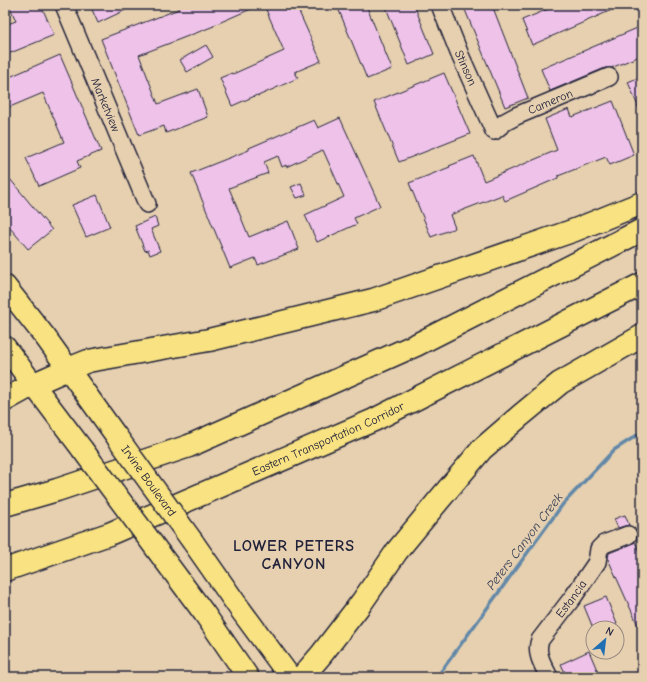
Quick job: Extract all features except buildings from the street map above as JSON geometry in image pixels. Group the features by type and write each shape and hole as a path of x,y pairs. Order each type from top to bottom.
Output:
{"highway":[{"path":"5,400 34,384 88,361 209,340 373,300 575,230 642,203"},
{"path":"5,505 57,490 189,446 416,345 642,230"},
{"name":"Eastern Transportation Corridor","path":"5,570 109,534 374,420 642,284"},
{"path":"302,677 362,602 397,551 482,449 560,383 642,336"}],"main road":[{"name":"Irvine Boulevard","path":"5,286 46,338 290,677"},
{"path":"5,347 204,613 248,677"}],"street":[{"name":"Marketview","path":"64,5 147,204"},
{"name":"Stinson","path":"440,5 460,55 494,131"},
{"name":"Cameron","path":"494,131 505,122 516,116 609,77"},
{"name":"Estancia","path":"548,677 538,652 540,640 573,597 597,562 599,549 604,544 628,535"}],"waterway":[{"name":"Peters Canyon Creek","path":"437,677 563,504 614,450 642,432"}],"district":[{"name":"LOWER PETERS CANYON","path":"294,554"}]}
